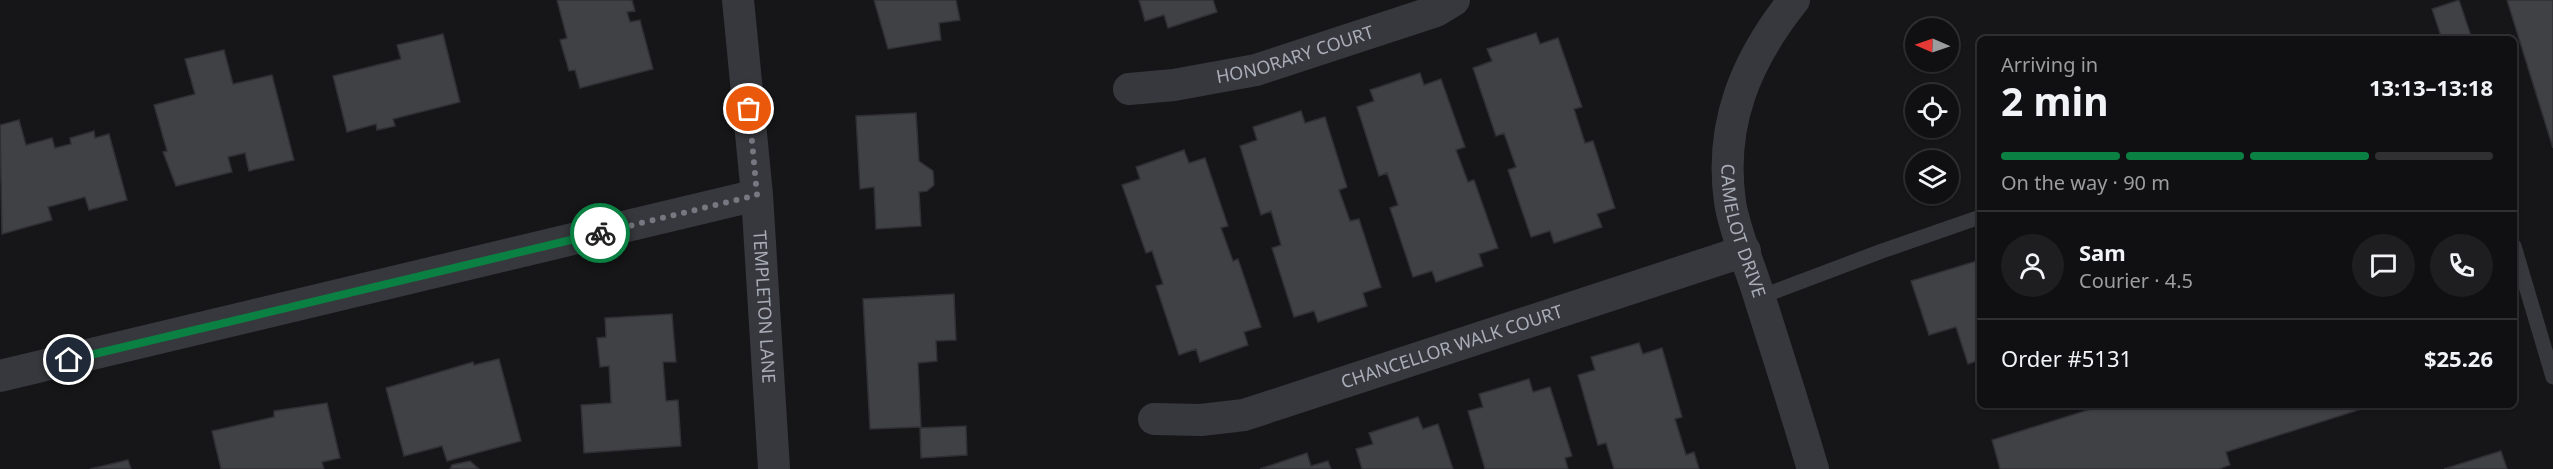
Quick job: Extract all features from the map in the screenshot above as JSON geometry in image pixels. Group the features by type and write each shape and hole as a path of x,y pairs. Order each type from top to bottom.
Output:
{"street":[{"name":"TEMPLETON LANE","path":"738,0 757,195 774,469"},
{"name":"HONORARY COURT","path":"1129,89 1256,70 1436,11 1454,0"},
{"name":"CAMELOT DRIVE","path":"1794,0 1768,33 1750,66 1734,110 1728,157 1730,204 1813,469"},
{"path":"0,376 757,195"},
{"name":"CHANCELLOR WALK COURT","path":"1154,419 1201,420 1244,415 1745,251"}],"lane":[{"path":"1760,297 1882,250 1977,218"},
{"path":"2517,256 2553,377"}],"building":[{"path":"557,0 632,0 635,11 627,12 630,22 640,20 653,69 580,88 575,70 569,71 560,40 567,38"},
{"path":"874,0 956,0 960,20 939,23 941,40 888,49"},
{"path":"1139,0 1213,0 1217,12 1168,28 1164,15 1145,21"},
{"path":"2459,0 2471,36 2441,36 2432,9"},
{"path":"2507,0 2553,0 2553,148"},
{"path":"1536,33 1540,44 1558,38 1582,107 1574,109 1585,143 1593,141 1615,208 1597,214 1602,227 1554,243 1550,231 1531,237 1508,170 1516,167 1504,133 1496,136 1473,68 1492,61 1487,49"},
{"path":"443,34 460,102 393,119 395,126 377,130 376,124 347,132 333,76 401,59 397,45"},
{"path":"224,50 233,84 272,75 294,160 249,171 245,153 228,157 232,172 176,186 163,152 167,151 154,105 195,94 185,59"},
{"path":"1420,73 1424,85 1441,79 1465,147 1456,150 1468,182 1474,180 1498,248 1479,254 1483,266 1436,282 1432,271 1413,277 1390,208 1398,205 1387,173 1379,176 1357,107 1374,101 1370,90"},
{"path":"1301,111 1305,123 1325,117 1347,187 1339,190 1350,221 1359,219 1381,287 1363,293 1367,306 1318,322 1314,311 1294,317 1272,248 1281,245 1271,211 1261,215 1240,146 1257,140 1253,127"},
{"path":"916,113 919,161 933,171 934,185 927,191 919,192 921,226 876,229 874,187 860,189 856,116"},
{"path":"19,120 26,145 52,138 55,148 71,144 70,138 94,131 95,138 109,134 127,200 89,210 85,197 48,207 52,220 2,234 0,125"},
{"path":"1184,150 1189,163 1205,158 1228,226 1221,228 1233,261 1238,259 1261,327 1244,332 1248,345 1200,362 1196,349 1179,355 1156,286 1163,284 1152,251 1146,253 1122,185 1140,179 1136,167"},
{"path":"1977,261 1977,361 1968,364 1956,327 1929,335 1911,281"},
{"path":"954,294 956,340 936,341 937,361 918,363 921,427 870,429 863,299"},
{"path":"672,314 676,362 663,362 666,401 678,400 681,446 584,453 581,405 611,403 609,366 600,367 597,338 606,337 605,318"},
{"path":"1639,343 1643,354 1662,348 1682,417 1675,419 1686,455 1694,452 1699,469 1614,469 1606,443 1598,445 1578,375 1595,370 1591,357"},
{"path":"499,359 521,441 447,461 442,446 404,456 386,388 473,362 474,365"},
{"path":"1529,379 1533,392 1550,387 1572,456 1565,458 1568,469 1485,469 1468,411 1483,407 1479,394"},
{"path":"327,403 340,458 322,462 324,469 221,469 212,431 274,417 274,411"},
{"path":"2094,408 2365,408 2226,452 2230,465 2219,469 2000,469 1992,440"},
{"path":"1418,417 1423,429 1438,424 1453,469 1362,469 1356,449 1373,444 1369,433"},
{"path":"966,426 967,455 921,458 920,428"},
{"path":"2501,451 2507,469 2444,469"},
{"path":"1307,453 1311,466 1328,461 1331,469 1260,469"},
{"path":"128,460 131,469 90,469"},
{"path":"470,461 479,469 450,469 452,465"}],"way so far":[{"path":"600,233 757,195 749,109"}],"route":[{"path":"69,360 600,233"}]}
